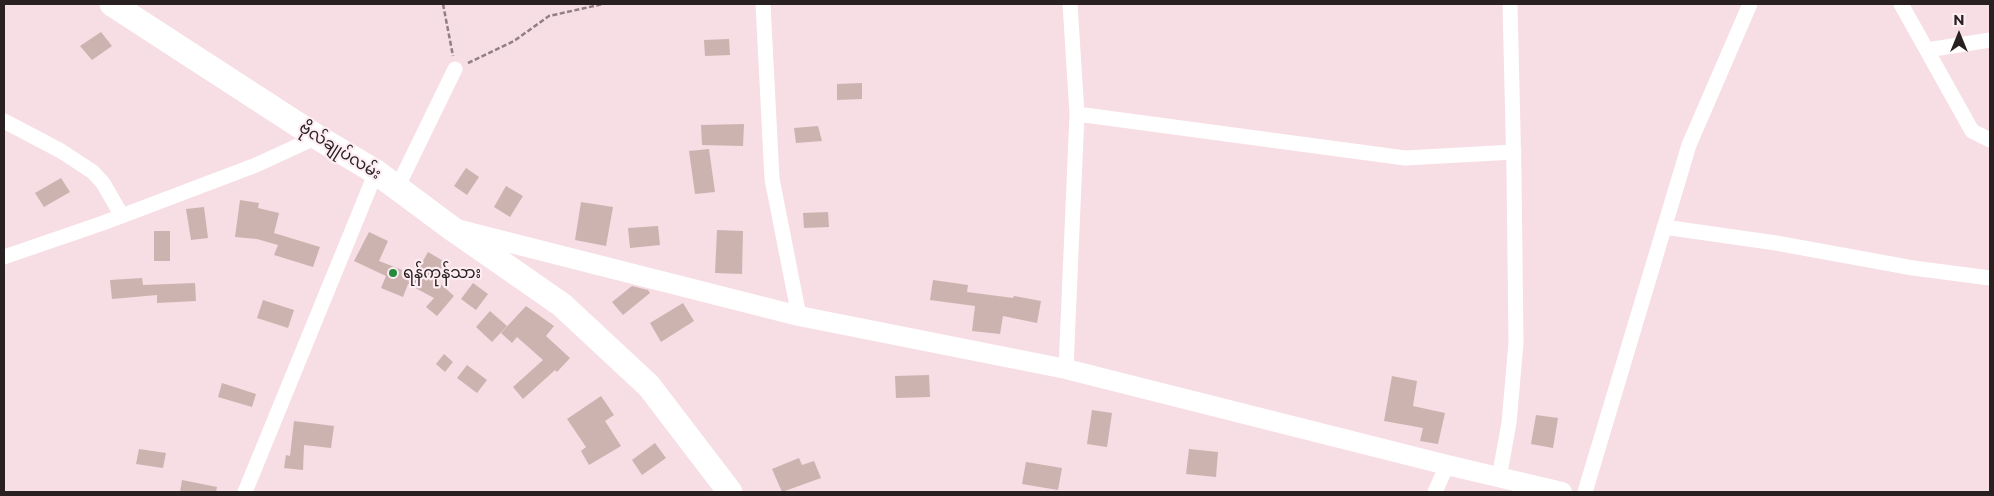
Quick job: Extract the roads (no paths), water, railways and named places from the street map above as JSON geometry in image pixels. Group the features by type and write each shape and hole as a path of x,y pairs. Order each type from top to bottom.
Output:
{"main road":[{"name":"ဗိုလ်ချုပ်လမ်း","path":"112,4 317,137 376,172 450,227 562,305 649,386 730,492"}],"street":[{"path":"763,4 772,179 799,316"},
{"path":"1066,369 1078,114 1070,4"},
{"path":"1499,478 1509,423 1516,343 1510,4"},
{"path":"1584,492 1689,145 1750,4"},
{"path":"1901,4 1972,131 1990,140"},
{"path":"1927,50 1990,40"},
{"path":"397,188 455,69"},
{"path":"1078,114 1405,158 1514,152"},
{"path":"4,121 53,146 93,172 103,183 122,216"},
{"path":"4,257 122,216 256,165 317,137"},
{"path":"245,492 376,172"},
{"path":"450,227 799,316 1066,369 1447,466 1562,492"},
{"path":"1664,227 1776,243 1913,268 1990,278"},
{"path":"1435,492 1447,466"}],"place":[{"name":"ရန်ကုန်သား","path":"393,273"}]}
